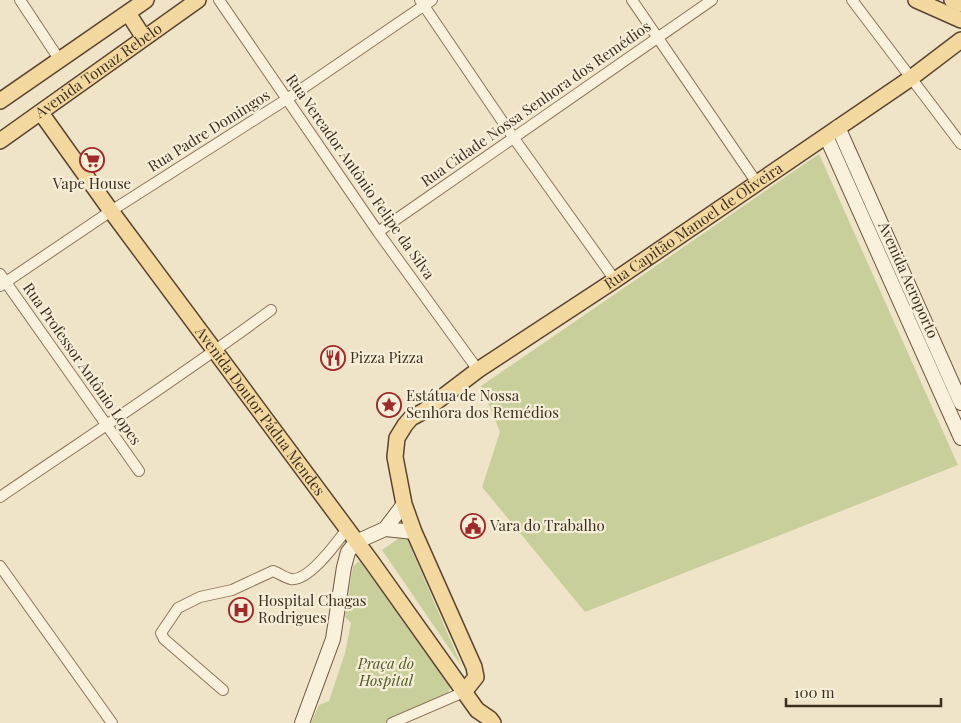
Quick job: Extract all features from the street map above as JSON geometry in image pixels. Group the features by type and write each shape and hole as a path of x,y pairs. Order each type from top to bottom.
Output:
{"main road":[{"name":"Avenida Tomaz Rebelo","path":"0,101 146,0"},
{"name":"Avenida Tomaz Rebelo","path":"0,141 198,0"},
{"path":"916,0 961,20"},
{"path":"952,0 961,4"},
{"path":"128,12 144,38"},
{"name":"Rua Capitão Manoel de Oliveira","path":"404,504 395,457 406,443 424,411 478,370 615,280 911,78 961,40"},
{"name":"Avenida Doutor Pádua Mendes","path":"41,113 347,529 484,719"},
{"path":"404,504 414,532 474,667 476,677 464,692"}],"street":[{"path":"20,0 59,59"},
{"name":"Rua Vereador Antônio Felipe da Silva","path":"219,0 378,232 478,370"},
{"path":"632,0 757,183"},
{"name":"Rua Cidade Nossa Senhora dos Remédios","path":"378,232 512,137 712,0"},
{"path":"852,0 961,144"},
{"path":"425,2 512,137 615,280"},
{"name":"Rua Padre Domingos","path":"2,280 287,99 425,2"},
{"name":"Avenida Aeroporto","path":"838,127 961,402"},
{"name":"Avenida Aeroporto","path":"826,136 961,438"},
{"name":"Rua Professor Antônio Lopes","path":"2,280 139,471"},
{"path":"0,497 216,351 271,310"},
{"path":"302,723 333,639 346,558 356,542 385,529 404,504"},
{"path":"223,690 164,639 161,633 178,608 200,597 232,590 273,571 292,579 299,578 320,564 347,529"},
{"path":"385,529 414,532"},
{"path":"0,566 112,723"},
{"path":"392,723 464,692"}],"green space":[{"path":"819,154 958,465 585,612 482,487 500,432 481,386"},
{"path":"405,534 462,667 382,550"},
{"name":"Praça do Hospital","path":"360,561 365,561 448,682 450,689 445,697 385,723 311,723 319,705 329,701 345,653 351,623 345,617 353,566"}],"place":[{"name":"Vape House","path":"92,160"},
{"name":"Pizza Pizza","path":"333,358"},
{"name":"Estátua de Nossa Senhora dos Remédios","path":"389,405"},
{"name":"Vara do Trabalho","path":"473,526"},
{"name":"Hospital Chagas Rodrigues","path":"241,610"}]}
